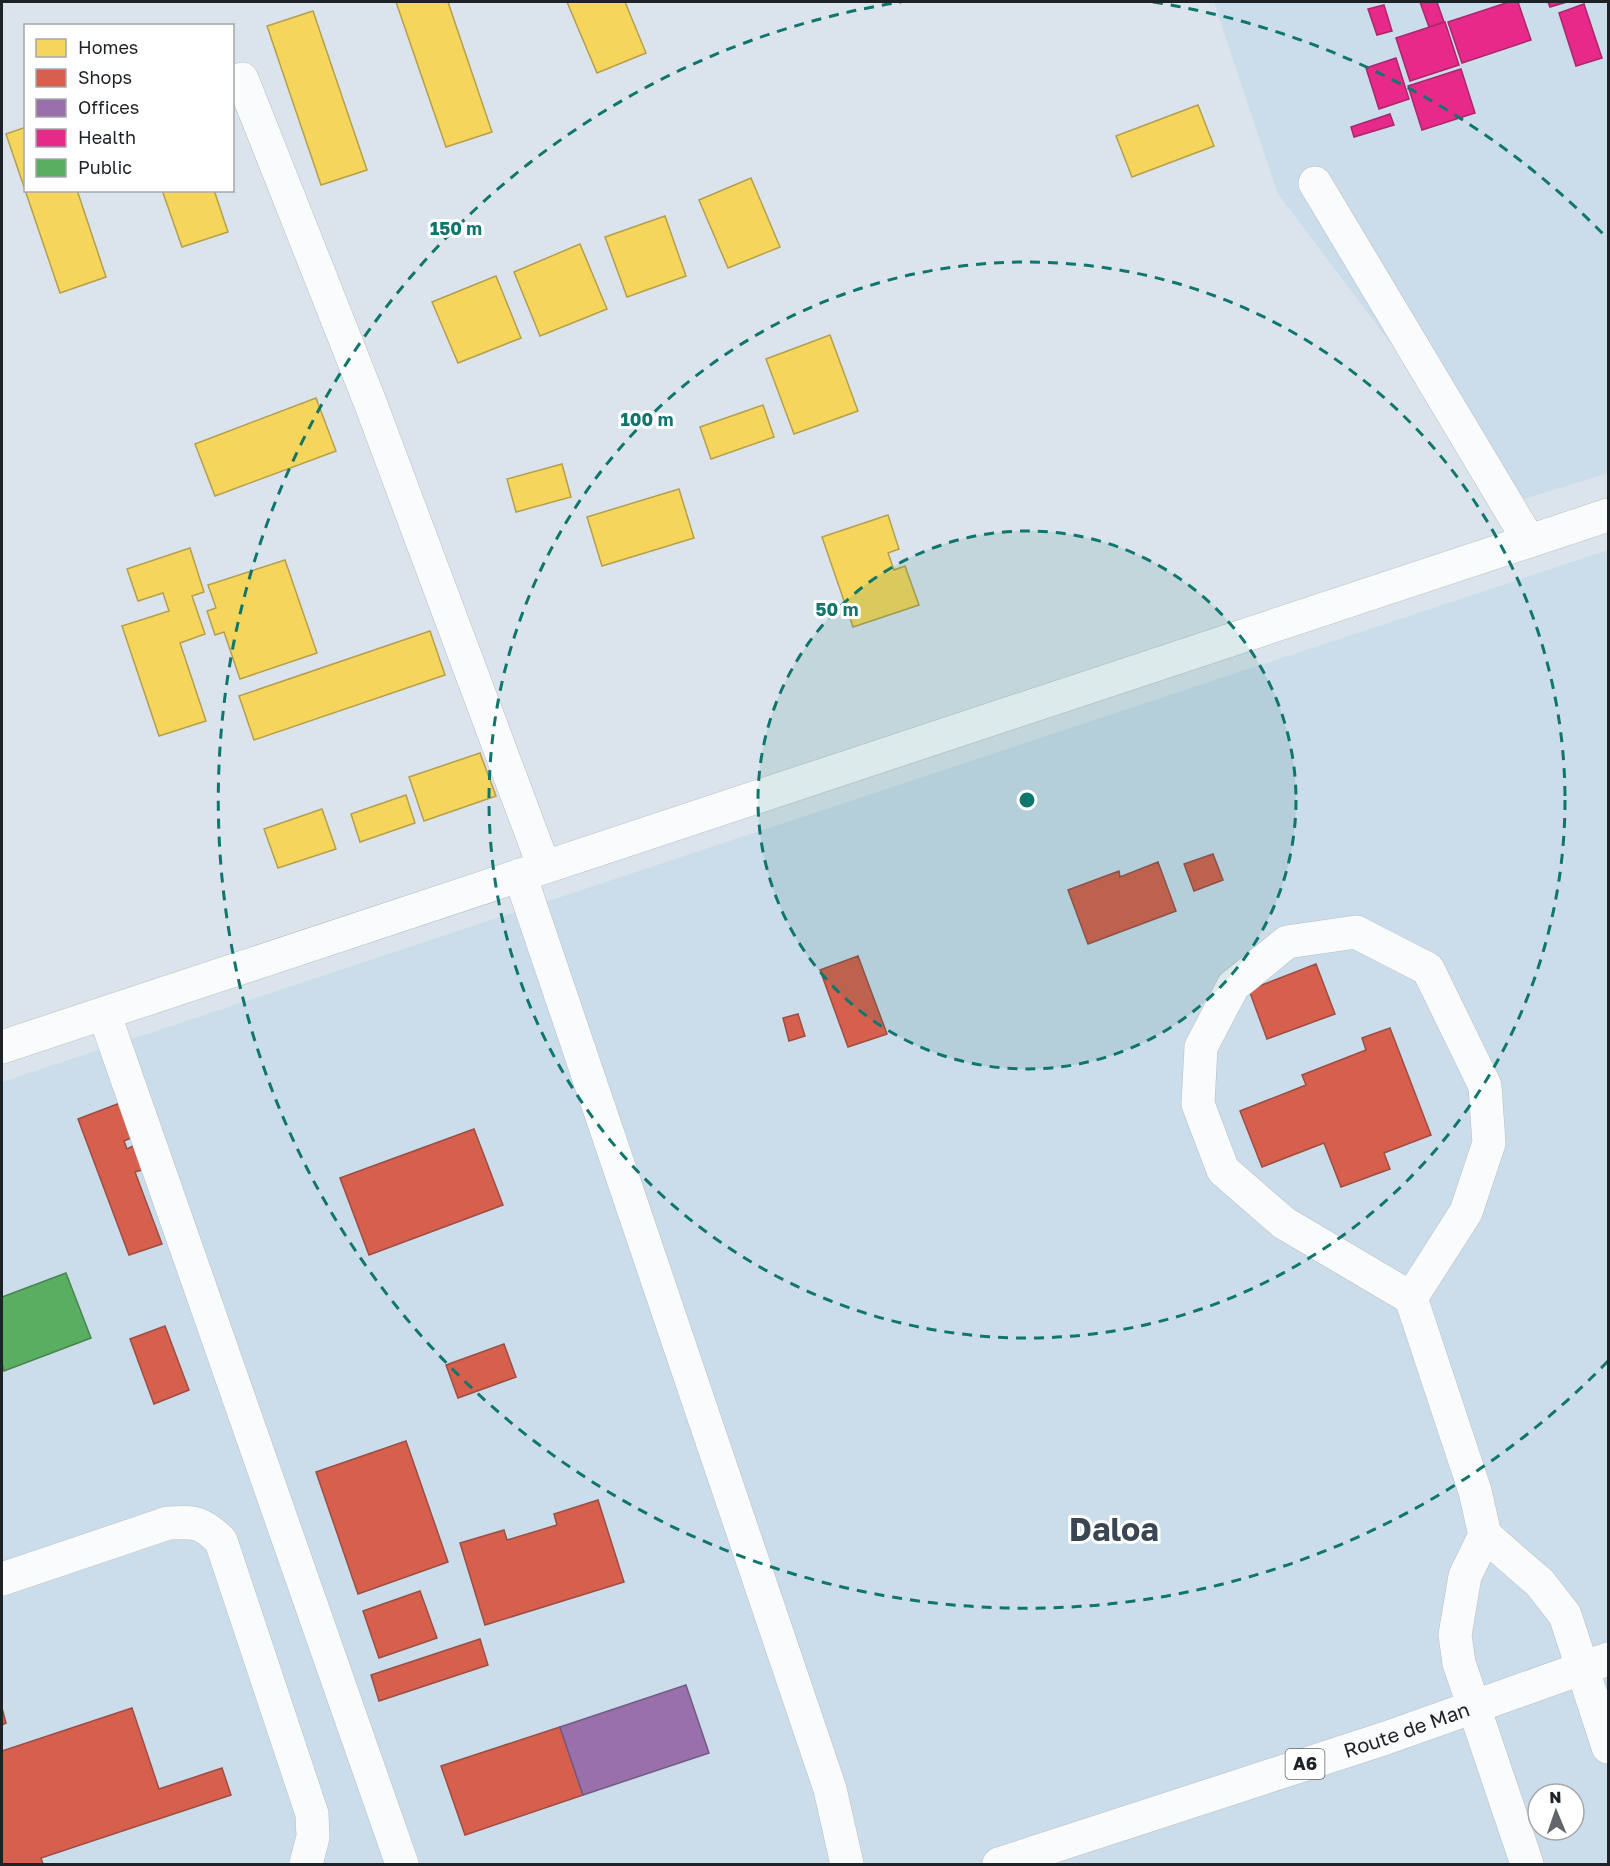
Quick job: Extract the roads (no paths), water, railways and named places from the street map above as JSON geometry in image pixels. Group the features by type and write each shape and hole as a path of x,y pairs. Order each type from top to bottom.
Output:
{"main road":[{"path":"242,79 370,402 532,871 830,1789 847,1864"},
{"path":"1315,183 1529,541"},
{"path":"2,1047 1608,515"},
{"path":"1411,1298 1466,1212 1489,1143 1485,1086 1428,969 1356,932 1287,942 1233,986 1201,1047 1198,1104 1223,1170 1284,1224 1411,1298 1475,1491 1485,1535 1540,1583 1565,1615 1596,1663 1608,1747"},
{"path":"104,1013 402,1864"},
{"path":"2,1579 168,1523 190,1522 207,1527 221,1541 312,1814 313,1837 306,1864"},
{"path":"1485,1535 1465,1576 1455,1635 1459,1663 1527,1864"},
{"name":"Route de Man","path":"999,1864 1386,1738 1596,1663"}],"district":[{"name":"Daloa","path":"1114,1530"}]}
